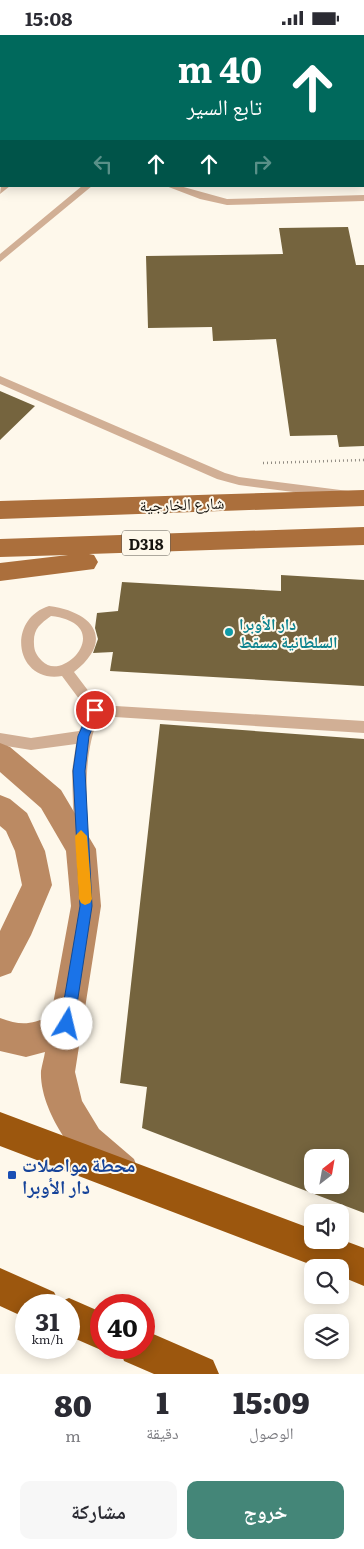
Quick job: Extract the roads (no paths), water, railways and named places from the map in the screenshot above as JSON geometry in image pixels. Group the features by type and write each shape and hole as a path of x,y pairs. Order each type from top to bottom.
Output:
{"highway":[{"path":"0,1129 123,1174 364,1267"},
{"path":"0,1287 16,1294"},
{"path":"155,1355 199,1374"}],"main road":[{"name":"شارع الخارجية","path":"0,510 364,497"},
{"path":"0,501 81,506"},
{"name":"D318","path":"0,548 364,536"},
{"path":"0,572 292,538"}],"street":[{"path":"0,755 52,799 81,849 86,906 58,1071 66,1108 87,1141 123,1174"},
{"path":"0,807 17,822 30,851 37,885 20,925 0,962"},
{"path":"0,1034 10,1041 33,1041 67,1024"}],"lane":[{"path":"0,259 87,187"},
{"path":"173,187 203,197 227,202 364,198"},
{"path":"0,380 221,476 239,481 364,497"},
{"path":"13,635 18,625 34,614 62,611 76,616 88,628 90,645 80,660 64,669 36,670 20,661 14,654"},
{"path":"64,669 95,710 364,727"},
{"path":"81,849 79,771 84,736 95,710"},
{"path":"0,739 32,743 55,742 84,736"}],"place":[{"name":"دار الأوبرا السلطانية مسقط","path":"229,632"},
{"name":"محطة مواصلات دار الأوبرا","path":"12,1175"}]}
